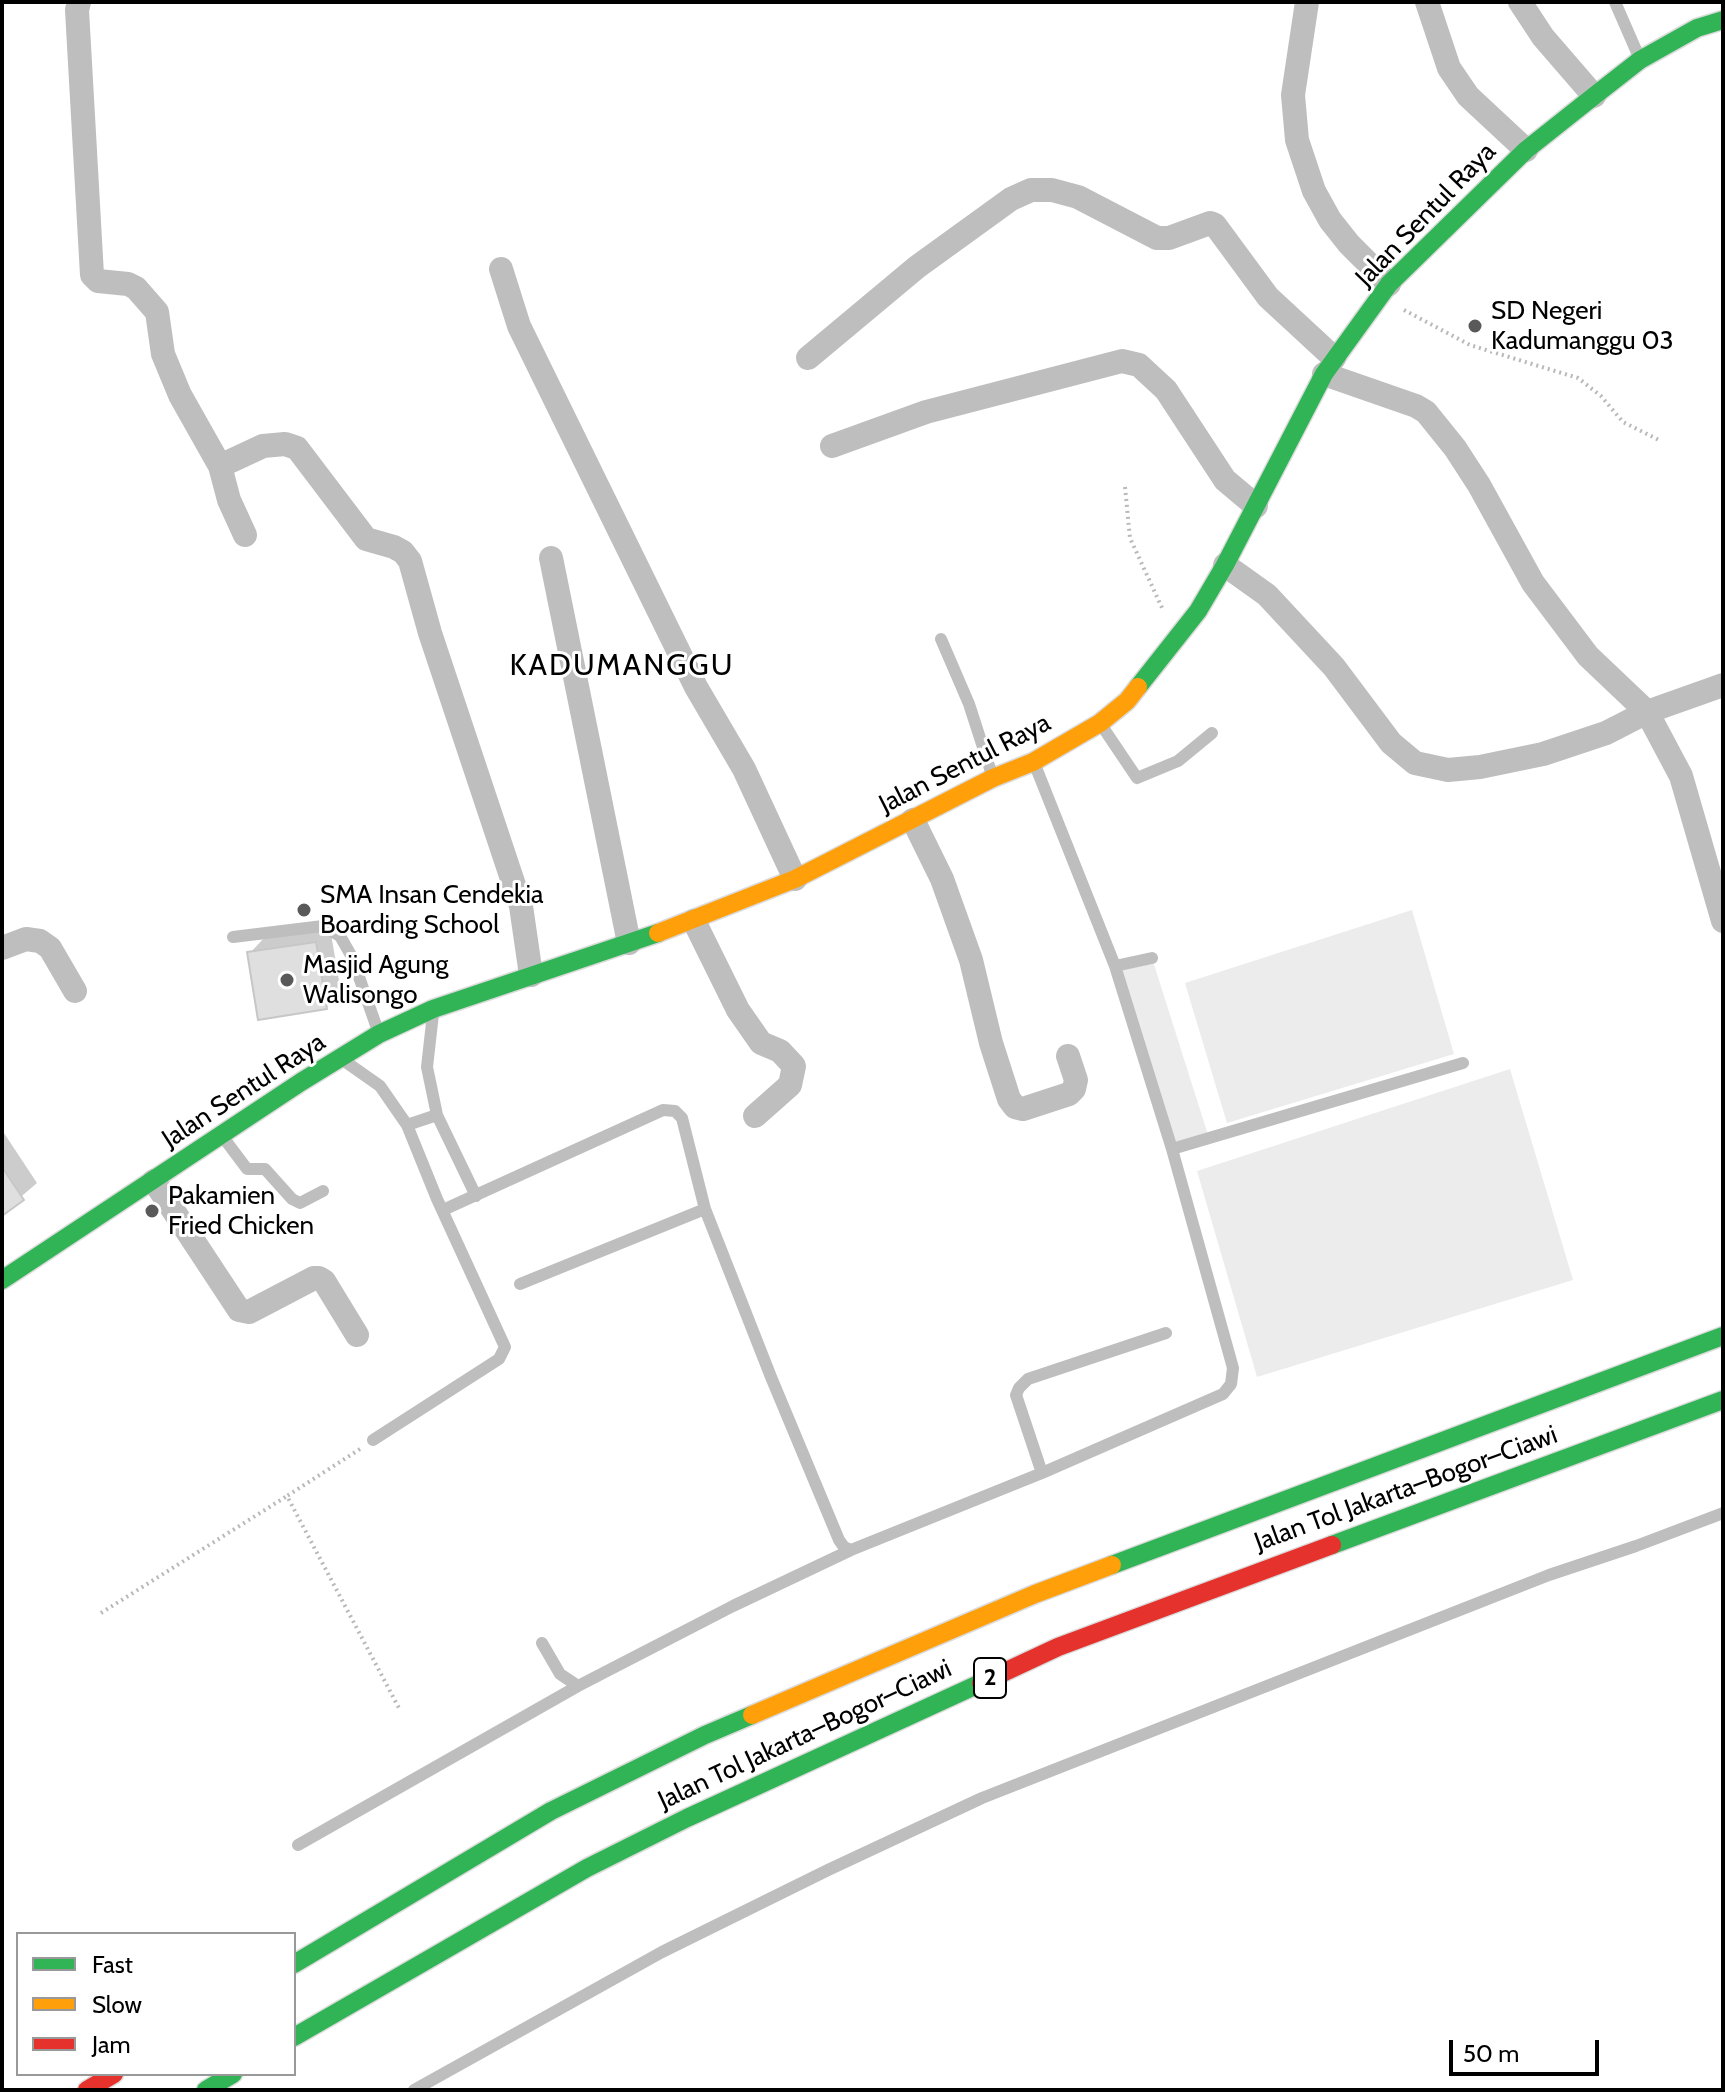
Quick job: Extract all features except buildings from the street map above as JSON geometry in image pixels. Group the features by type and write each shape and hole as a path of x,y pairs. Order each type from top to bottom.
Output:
{"main road":[{"name":"Jalan Sentul Raya","path":"2,1280 221,1134 379,1034 433,1009 694,921 795,879 993,778 1033,762 1100,723 1127,701 1182,634 1225,565 1329,366 1385,290 1526,150 1640,60 1697,28 1723,20"},
{"name":"Jalan Tol Jakarta–Bogor–Ciawi","path":"296,1963 551,1811 705,1735 1035,1594 1723,1336"},
{"path":"1485,1424 1667,1337"},
{"name":"Jalan Tol Jakarta–Bogor–Ciawi","path":"296,2036 599,1862 687,1818 1058,1647 1723,1400"},
{"path":"87,2090 111,2076"},
{"path":"206,2090 230,2076"}],"street":[{"path":"79,2 92,275 98,281 128,284 136,288 157,312 163,354 180,395 220,466 229,500 245,535"},
{"path":"1307,2 1293,95 1297,140 1314,191 1330,220 1385,290"},
{"path":"1427,2 1449,68 1468,96 1526,150"},
{"path":"1520,2 1543,37 1594,96"},
{"path":"808,358 917,267 1011,199 1031,190 1052,190 1078,197 1157,238 1169,238 1210,223 1215,225 1268,297 1329,366 1352,386 1393,396 1426,412 1455,448 1533,583 1588,656 1647,712 1681,776 1723,921"},
{"path":"501,269 516,317 696,687 744,769 795,879"},
{"path":"832,446 926,412 1122,361 1139,365 1166,390 1225,480 1256,506"},
{"path":"220,466 263,446 285,444 297,448 359,532 366,539 403,552 410,561 430,633 521,906 531,975"},
{"path":"551,558 629,943"},
{"path":"1225,565 1267,595 1334,667 1391,743 1415,763 1448,770 1543,754 1606,733 1647,712 1723,685"},
{"path":"913,820 947,893 971,960 995,1057 1009,1099 1015,1107 1023,1109 1069,1094 1076,1080 1068,1056"},
{"path":"694,921 738,1010 761,1043 780,1051 794,1066 790,1085 755,1116"},
{"path":"2,948 26,939 40,941 50,948 75,991"},
{"path":"154,1181 239,1310 249,1312 319,1278 324,1281 357,1335"}],"lane":[{"path":"1615,2 1640,60"},
{"path":"941,639 969,704 993,778"},
{"path":"1100,723 1137,778 1178,761 1212,733"},
{"path":"298,1845 578,1686 733,1606 851,1550 1042,1473 1223,1394 1231,1384 1233,1368 1172,1149 1115,966 1033,762"},
{"path":"233,937 323,926 340,936 352,957 379,1034"},
{"path":"1115,966 1152,958"},
{"path":"433,1009 427,1067 437,1115 476,1196"},
{"path":"340,1058 380,1086 407,1125 505,1347 499,1359 373,1440"},
{"path":"1172,1149 1463,1063"},
{"path":"443,1210 663,1110 675,1111 682,1118 705,1209 839,1540 851,1550"},
{"path":"407,1125 437,1115"},
{"path":"221,1134 247,1169 265,1169 292,1199 300,1203 323,1191"},
{"path":"520,1284 705,1209"},
{"path":"1042,1473 1016,1395 1019,1388 1028,1379 1166,1333"},
{"path":"414,2090 662,1952 982,1798 1534,1580 1723,1513"},
{"path":"542,1643 560,1674 578,1686"}],"path":[{"path":"1385,290 1470,345 1578,378 1601,396 1623,422 1661,441"},
{"path":"1125,487 1130,538 1158,603 1182,634"},
{"path":"101,1613 373,1440"},
{"path":"287,1496 400,1710"}],"shaded area":[{"path":"1412,910 1454,1054 1227,1123 1185,983"},
{"path":"1152,958 1209,1138 1172,1149 1115,966"},
{"path":"1510,1069 1573,1280 1257,1377 1197,1171"}],"traffic: fast":[{"path":"1138,687 1198,611 1324,374 1389,284 1526,150 1594,96 1640,60 1697,28 1723,20"},
{"path":"2,1280 301,1082 379,1034 433,1009 658,933"},
{"path":"1112,1565 1723,1336"},
{"path":"1332,1545 1723,1400"},
{"path":"296,2036 587,1868 687,1818 981,1683"},
{"path":"296,1963 551,1811 752,1715"},
{"path":"206,2090 230,2076"}],"traffic: slow":[{"path":"658,933 795,879 993,778 1033,762 1100,723 1127,701 1138,687"},
{"path":"752,1715 1035,1594 1112,1565"}],"traffic: jam":[{"path":"981,1683 1058,1647 1332,1545"},
{"path":"87,2090 111,2076"}],"place":[{"name":"SD Negeri Kadumanggu 03","path":"1475,326"},
{"name":"SMA Insan Cendekia Boarding School","path":"304,910"},
{"name":"Masjid Agung Walisongo","path":"287,980"},
{"name":"Pakamien Fried Chicken","path":"152,1211"}],"district":[{"name":"KADUMANGGU","path":"622,666"}]}
